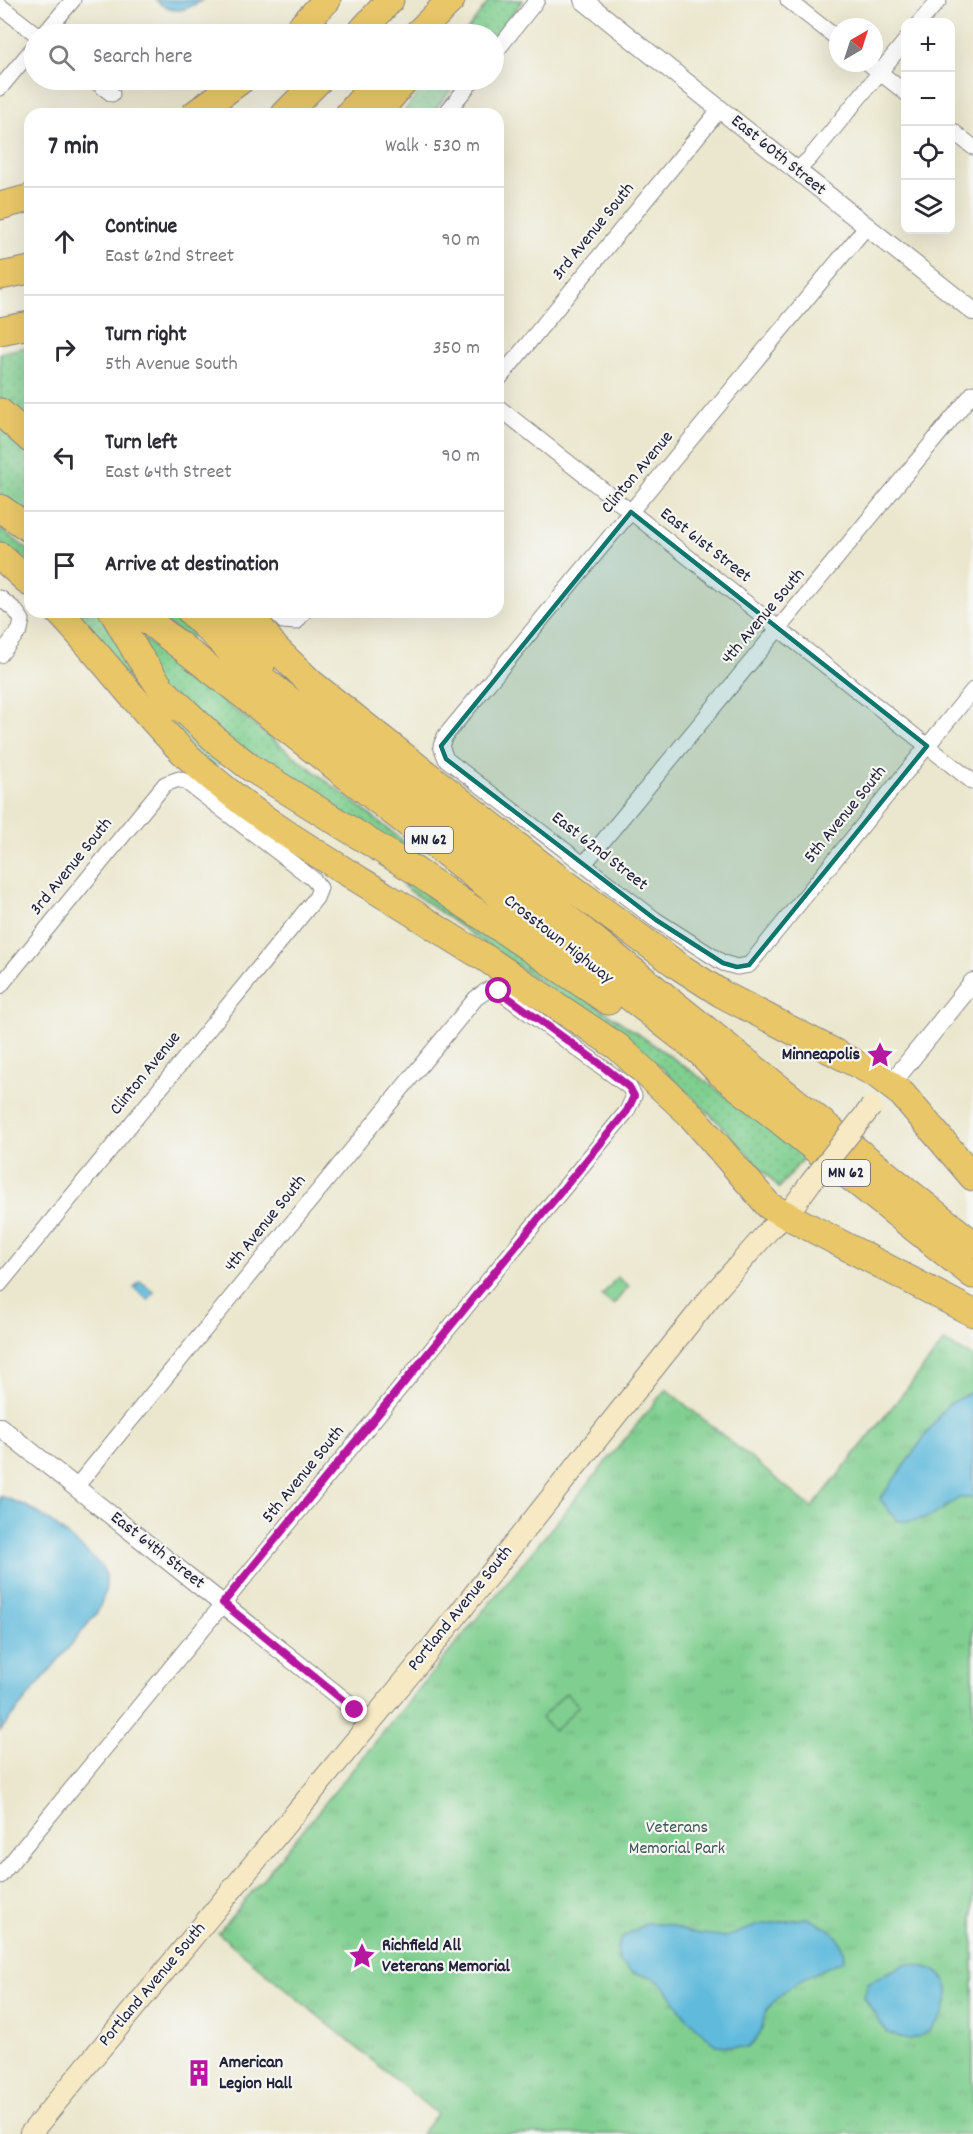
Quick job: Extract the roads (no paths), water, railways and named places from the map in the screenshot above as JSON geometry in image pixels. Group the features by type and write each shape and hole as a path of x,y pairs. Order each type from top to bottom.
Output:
{"highway":[{"path":"304,24 327,0"},
{"path":"368,24 390,0"},
{"path":"427,24 451,0"},
{"path":"451,24 460,0"},
{"path":"213,108 231,90"},
{"path":"215,108 241,90"},
{"path":"291,108 309,90"},
{"path":"353,108 369,90"},
{"path":"382,108 397,90"},
{"path":"0,206 24,200"},
{"path":"0,276 24,271"},
{"path":"0,332 24,326"},
{"path":"0,412 24,434"},
{"path":"0,508 24,525"},
{"path":"0,556 24,578"},
{"path":"64,618 183,752 226,790 297,841 484,957 618,1047 689,1113 770,1206 973,1313"},
{"path":"116,618 178,715 204,745 236,776 465,938 484,957"},
{"name":"Crosstown Highway","path":"145,618 602,974 699,1051 719,1072 973,1275"},
{"name":"Crosstown Highway","path":"197,618 246,666 587,934 973,1244"},
{"path":"230,618 277,689"},
{"path":"253,618 275,648 311,683 554,875 702,982 891,1084 973,1178"},
{"path":"165,692 219,743 251,768 411,868 693,1058 719,1072"}],"main road":[{"name":"Portland Avenue South","path":"30,2134 371,1722 712,1295 770,1228 787,1215 891,1084"}],"street":[{"path":"53,24 73,0"},
{"path":"504,41 537,0"},
{"name":"East 60th Street","path":"583,0 973,311"},
{"path":"788,0 829,32"},
{"path":"923,18 939,0"},
{"path":"0,6 24,25"},
{"path":"883,59 901,44"},
{"path":"0,88 24,58"},
{"path":"797,170 812,155 870,72"},
{"path":"880,72 901,89"},
{"path":"107,90 112,94"},
{"path":"450,108 465,90"},
{"name":"3rd Avenue South","path":"504,373 720,109"},
{"path":"955,132 973,147"},
{"name":"Clinton Avenue","path":"441,746 445,736 867,226"},
{"name":"4th Avenue South","path":"584,864 973,393"},
{"name":"East 61st Street","path":"504,412 973,782"},
{"path":"0,598 22,620 20,630 0,656"},
{"path":"280,618 282,621 296,618"},
{"name":"5th Avenue South","path":"748,964 973,690"},
{"name":"East 62nd Street","path":"441,746 446,759 656,920 723,963 737,967 748,964"},
{"name":"3rd Avenue South","path":"0,986 165,784 179,779 313,879 320,888"},
{"name":"Clinton Avenue","path":"0,1284 316,898 320,888"},
{"path":"891,1084 972,985"},
{"name":"4th Avenue South","path":"76,1487 476,998 489,989 499,991 600,1064 629,1087 634,1096"},
{"name":"5th Avenue South","path":"0,1876 627,1111 634,1096"},
{"name":"East 64th Street","path":"0,1427 371,1722"}],"water":[{"path":"156,0 202,0 190,7 173,10"},
{"path":"140,1281 154,1292 148,1300 134,1288"},
{"path":"973,1392 973,1498 959,1498 932,1516 912,1521 897,1521 880,1499 947,1405"},
{"path":"0,1496 18,1502 41,1515 82,1548 103,1569 106,1586 96,1614 0,1731"},
{"path":"807,1918 838,1937 844,1960 801,1980 782,1993 766,2011 761,2031 748,2048 716,2045 685,2016 664,1986 652,1977 632,1973 619,1961 617,1949 621,1939 647,1923 670,1925 687,1932 726,1937 759,1925"},
{"path":"906,1964 934,1970 942,1976 948,1991 945,2008 936,2024 926,2033 909,2040 889,2033 879,2022 864,1997 868,1983"}],"place":[{"name":"Minneapolis","path":"880,1055"},
{"name":"Richfield All Veterans Memorial","path":"362,1956"},
{"name":"American Legion Hall","path":"199,2073"}],"park label":[{"name":"Veterans Memorial Park","path":"677,1838"}]}
